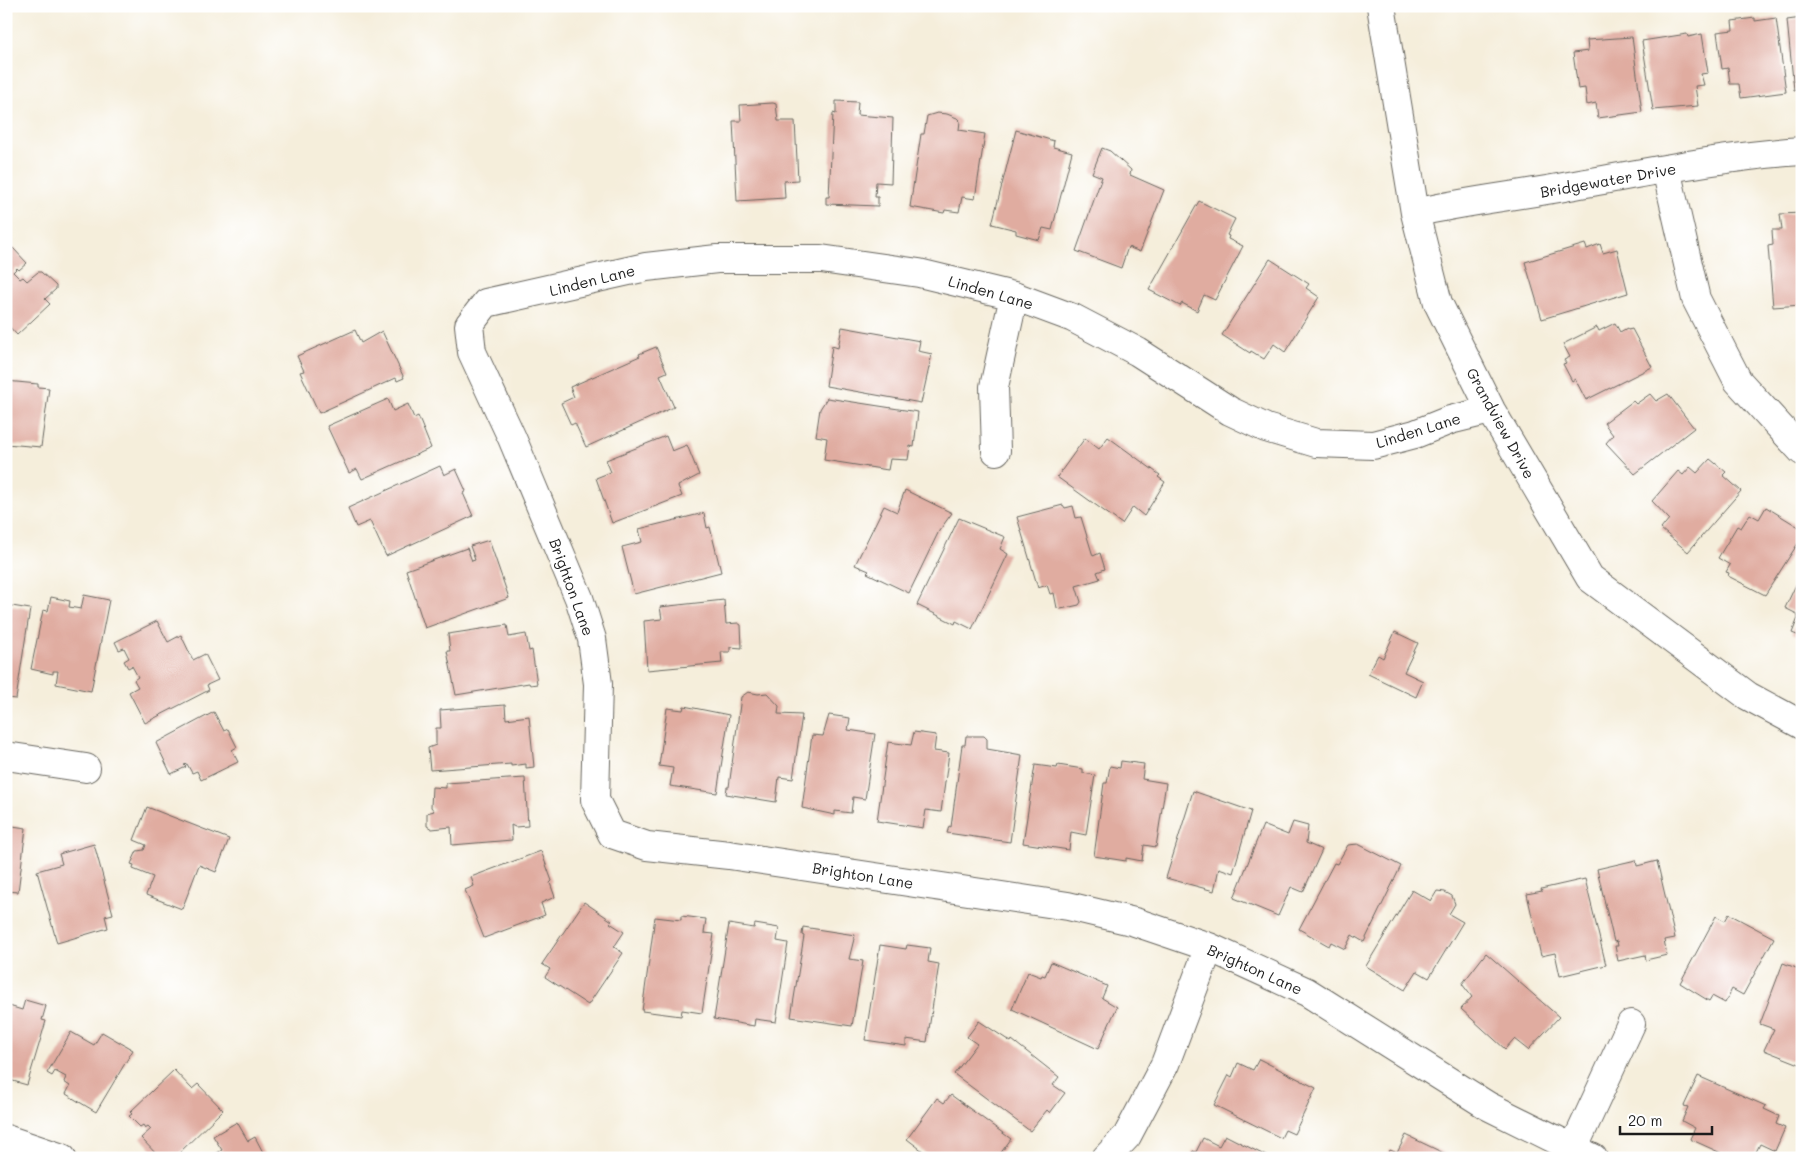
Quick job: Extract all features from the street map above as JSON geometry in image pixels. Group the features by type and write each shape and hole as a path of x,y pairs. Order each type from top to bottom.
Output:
{"street":[{"name":"Grandview Drive","path":"1381,6 1415,213 1438,303 1491,410 1590,578 1748,696 1802,725"},
{"name":"Bridgewater Drive","path":"1415,213 1457,203 1496,199 1666,169 1802,151"},
{"path":"1666,169 1696,299 1738,381 1802,451"},
{"name":"Linden Lane","path":"469,325 486,303 646,267 717,259 821,259 919,273 1014,296 1073,318 1138,352 1230,411 1266,428 1316,443 1373,445 1415,434 1450,420 1491,410"},
{"path":"996,451 994,387 1014,296"},
{"name":"Brighton Lane","path":"469,325 472,352 512,438 579,598 592,639 598,684 595,800 612,834 647,846 729,855 1068,906 1135,922 1208,947 1307,992 1488,1106 1578,1155"},
{"path":"6,756 86,768"},
{"path":"1106,1158 1127,1136 1166,1064 1208,947"},
{"path":"1578,1155 1631,1024"},
{"path":"6,1139 62,1158"}],"building":[{"path":"1755,18 1755,21 1776,18 1786,92 1741,98 1739,84 1730,84 1728,68 1722,69 1717,32 1733,30 1732,21"},
{"path":"1802,18 1802,89 1794,90 1787,20"},
{"path":"1687,34 1688,37 1702,34 1708,73 1701,74 1704,85 1695,86 1698,106 1653,110 1642,41"},
{"path":"1632,37 1642,112 1598,118 1596,103 1587,105 1585,88 1578,89 1573,53 1588,51 1587,40"},
{"path":"836,101 858,102 857,115 893,118 891,183 876,182 875,197 878,197 878,206 826,204 826,197 829,197 833,113 836,114"},
{"path":"776,104 778,121 795,121 798,180 784,181 785,198 737,201 733,121 741,121 740,105"},
{"path":"937,113 957,118 960,121 959,130 985,134 975,199 962,197 959,212 945,210 944,213 910,207 921,134 924,134 927,116"},
{"path":"1016,130 1054,141 1053,147 1072,152 1052,230 1043,228 1039,240 1016,234 1016,230 992,224"},
{"path":"1102,148 1110,151 1131,170 1130,175 1164,190 1140,252 1128,247 1121,268 1076,251 1102,177 1092,173"},
{"path":"1199,201 1235,219 1227,235 1229,236 1228,239 1243,246 1215,300 1204,295 1197,311 1182,303 1180,306 1149,290"},
{"path":"1802,213 1802,305 1773,307 1768,246 1773,245 1772,230 1782,230 1780,214"},
{"path":"1585,244 1587,249 1600,244 1603,253 1617,249 1628,293 1542,319 1525,262"},
{"path":"13,248 27,263 19,270 17,268 13,272 20,279 23,277 27,281 38,272 41,272 56,286 56,289 45,299 50,304 17,335 6,323 6,254"},
{"path":"1270,259 1309,284 1306,288 1319,297 1285,352 1274,344 1264,359 1251,351 1250,353 1222,335"},
{"path":"1615,323 1620,332 1627,328 1628,330 1632,329 1652,367 1586,400 1575,379 1572,381 1563,364 1566,363 1564,360 1570,357 1563,344 1597,327 1599,331"},
{"path":"842,327 920,341 918,351 932,354 921,403 826,386 832,346 838,348"},
{"path":"355,330 361,343 382,331 404,378 397,381 396,378 319,413 300,372 304,371 297,356"},
{"path":"656,347 667,372 660,375 674,407 586,447 575,423 571,425 561,403 574,397 570,387"},
{"path":"6,381 38,384 38,387 49,388 41,447 6,444"},
{"path":"1650,394 1656,401 1668,394 1694,428 1635,474 1606,443 1613,435 1604,423 1633,401 1636,404"},
{"path":"827,398 918,412 914,447 910,446 908,460 890,459 888,470 824,460 827,438 816,436 820,409"},
{"path":"388,399 393,411 408,404 414,418 418,416 431,448 362,479 357,469 349,473 327,426"},
{"path":"666,436 672,451 687,445 699,475 678,486 682,496 612,523 596,478 611,472 606,460"},
{"path":"1108,437 1160,475 1158,477 1165,482 1144,516 1133,507 1122,524 1057,477 1085,438 1099,449"},
{"path":"1710,459 1726,472 1723,475 1741,491 1688,552 1661,529 1669,519 1652,501 1678,471 1683,475 1690,467 1697,473"},
{"path":"440,466 444,475 456,469 466,491 463,493 473,516 386,556 370,521 356,527 348,508"},
{"path":"905,490 952,513 939,531 909,593 867,573 869,571 855,565 884,506 897,512"},
{"path":"1063,505 1065,508 1073,506 1076,518 1081,517 1093,556 1100,553 1105,569 1097,572 1100,579 1076,586 1081,602 1079,605 1061,609 1057,608 1054,593 1050,594 1047,585 1038,588 1017,517"},
{"path":"1766,507 1802,529 1802,537 1765,595 1728,576 1729,573 1726,572 1730,565 1718,558 1737,526 1741,528 1750,514 1759,519"},
{"path":"704,513 707,528 710,527 721,572 634,594 622,547 642,542 639,529"},
{"path":"959,518 1005,537 1000,549 1008,554 972,629 956,621 955,624 917,605"},
{"path":"489,540 509,598 425,628 406,570 467,548 472,561 475,560 470,546"},
{"path":"1802,572 1802,637 1792,633 1798,618 1797,614 1785,608"},
{"path":"84,595 109,600 91,691 56,684 58,671 53,671 53,674 31,669 43,610 48,611 51,597 70,601 69,607 81,609"},
{"path":"724,600 726,624 738,623 741,625 742,648 730,647 730,652 721,652 722,663 647,670 644,621 662,619 660,607"},
{"path":"6,605 30,609 16,699 6,698"},
{"path":"157,621 168,642 181,635 193,660 205,654 218,680 207,685 209,690 145,723 129,692 138,687 134,680 138,677 132,666 128,668 124,661 129,658 124,648 119,650 115,642"},
{"path":"507,625 509,637 526,634 529,651 532,650 537,684 530,685 529,683 456,695 447,651 450,651 448,634"},
{"path":"1395,632 1418,643 1404,672 1423,681 1416,697 1368,674 1378,655 1383,658"},
{"path":"748,692 767,693 779,706 778,714 802,715 793,779 779,777 776,802 726,794 727,787 729,787 741,697"},
{"path":"505,705 506,719 529,716 534,767 526,768 526,764 511,766 511,764 430,770 428,748 436,745 436,728 441,728 440,710"},
{"path":"684,706 729,715 717,793 670,786 673,768 659,766 667,708 683,710"},
{"path":"214,712 224,731 228,729 237,747 232,750 238,762 201,780 197,771 192,773 187,764 184,765 186,767 171,774 156,743"},
{"path":"829,715 850,718 848,730 875,734 865,799 853,797 851,813 835,811 835,815 802,808 812,735 823,736"},
{"path":"914,732 936,735 934,751 949,753 941,812 926,810 923,828 877,821 888,742 911,745"},
{"path":"966,736 984,736 987,739 987,749 1022,755 1010,842 947,833 949,826 951,827 962,745 965,745"},
{"path":"1121,761 1144,764 1142,779 1166,783 1156,847 1144,845 1142,861 1126,858 1126,861 1094,856 1104,783 1107,783 1110,766 1120,768"},
{"path":"1035,765 1057,768 1058,765 1083,769 1083,773 1095,775 1086,835 1071,832 1069,850 1023,843"},
{"path":"525,778 528,826 515,827 511,825 512,840 452,845 451,827 432,829 427,826 427,813 434,811 431,807 432,787 446,788 446,783"},
{"path":"1193,791 1251,811 1233,873 1219,868 1214,891 1166,878"},
{"path":"147,807 229,839 216,872 199,865 182,909 146,895 153,877 133,869 134,865 131,864 137,851 144,850 146,845 134,840"},
{"path":"1293,822 1308,826 1306,843 1322,850 1303,892 1291,887 1278,916 1234,898 1263,825 1288,835"},
{"path":"6,825 26,828 18,892 6,891"},
{"path":"94,844 113,914 105,916 108,928 57,943 37,871 62,864 59,854"},
{"path":"1358,844 1401,866 1364,942 1352,935 1345,949 1331,942 1329,946 1299,929 1334,863 1337,864 1348,845"},
{"path":"541,851 552,881 550,883 555,897 541,903 545,915 484,938 465,890 474,886 471,877"},
{"path":"1636,860 1637,866 1657,861 1675,938 1664,940 1667,955 1646,960 1645,955 1618,961 1615,946 1618,946 1617,941 1614,942 1597,869"},
{"path":"1585,879 1606,965 1560,976 1555,953 1541,956 1527,894"},
{"path":"1412,890 1431,901 1437,891 1445,892 1452,896 1455,904 1449,914 1463,922 1429,978 1417,971 1405,990 1366,966"},
{"path":"584,902 612,921 610,923 624,932 614,947 623,953 588,1005 545,977 550,969 542,964"},
{"path":"1729,914 1774,938 1743,995 1732,989 1725,1003 1712,996 1709,1001 1680,983 1716,916 1725,921"},
{"path":"681,916 706,919 704,933 714,934 702,1013 682,1010 681,1016 642,1011 655,917 681,920"},
{"path":"729,924 754,928 755,924 779,928 777,941 788,943 776,1022 755,1019 754,1026 714,1019"},
{"path":"803,927 855,935 849,959 863,961 852,1026 791,1017 804,936 802,935"},
{"path":"880,945 906,949 907,945 930,948 928,962 939,964 927,1042 906,1039 906,1046 865,1040"},
{"path":"1486,953 1559,1017 1528,1050 1514,1039 1505,1049 1461,1009 1472,997 1462,984"},
{"path":"1051,962 1107,986 1102,998 1117,1007 1098,1049 1012,1009 1028,972 1041,977 1042,975 1045,976"},
{"path":"1783,963 1799,969 1802,963 1802,1065 1764,1050 1774,1029 1760,1024"},
{"path":"25,1000 46,1006 42,1020 46,1021 27,1085 6,1079 6,1005 22,1010"},
{"path":"979,1021 1011,1042 1012,1040 1059,1077 1053,1085 1065,1093 1050,1113 1047,1110 1030,1131 954,1074 977,1044 967,1037"},
{"path":"71,1032 94,1045 102,1032 133,1050 96,1112 66,1094 70,1086 64,1082 66,1077 55,1071 52,1076 47,1073"},
{"path":"1259,1059 1316,1088 1294,1134 1285,1130 1281,1138 1214,1105 1229,1075 1232,1077 1238,1063 1253,1070"},
{"path":"174,1070 192,1089 198,1084 223,1110 174,1158 160,1158 141,1138 151,1129 148,1126 145,1128 143,1125 140,1127 129,1116 132,1114 130,1112"},
{"path":"1698,1076 1766,1106 1764,1109 1779,1116 1776,1124 1785,1128 1775,1151 1760,1144 1753,1158 1732,1158 1690,1139 1695,1128 1682,1121 1688,1107 1684,1106"},
{"path":"951,1095 1011,1139 997,1158 932,1158 907,1139 937,1098 944,1103"},
{"path":"237,1122 248,1141 255,1137 266,1158 209,1158 222,1150 213,1136"},
{"path":"1225,1135 1270,1158 1190,1158 1193,1151 1196,1152 1203,1138 1219,1146"},
{"path":"1406,1135 1454,1158 1387,1158 1390,1150 1397,1153"}]}
